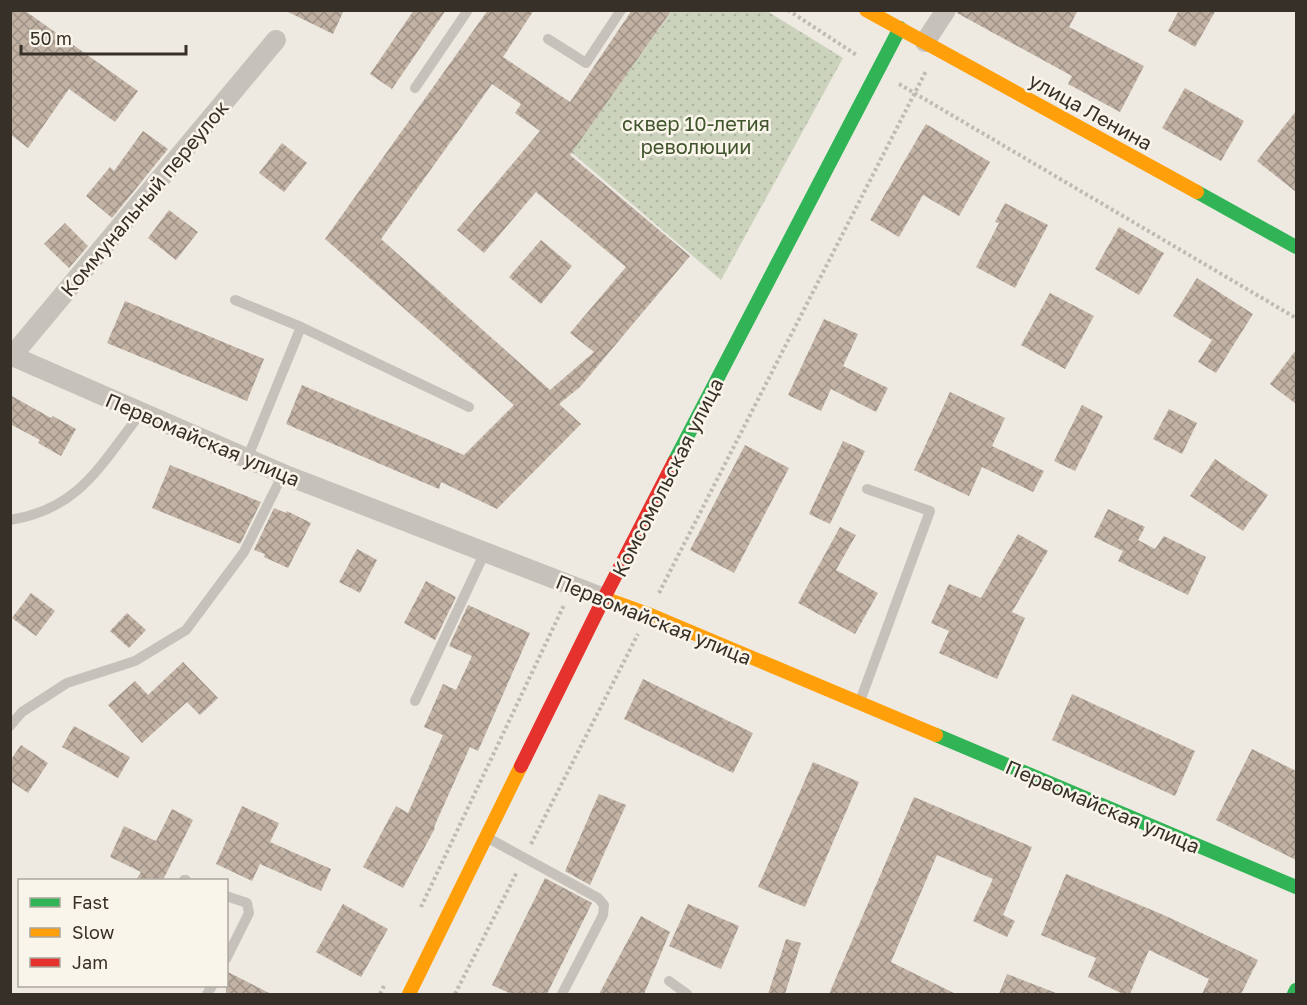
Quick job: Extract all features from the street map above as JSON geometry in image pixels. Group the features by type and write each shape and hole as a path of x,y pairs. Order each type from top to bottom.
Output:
{"street":[{"name":"улица Ленина","path":"866,10 1296,246"},
{"path":"932,45 946,10"},
{"name":"Комсомольская улица","path":"409,994 604,597 900,28"},
{"name":"Коммунальный переулок","path":"11,356 276,40"},
{"name":"Первомайская улица","path":"11,356 283,474 648,614 1296,887"},
{"path":"1294,994 1296,990"}],"lane":[{"path":"416,88 468,10"},
{"path":"548,39 586,63 621,10"},
{"path":"236,300 301,327 469,407"},
{"path":"248,459 301,327"},
{"path":"10,520 27,517 58,506 82,488 141,413"},
{"path":"10,726 22,712 67,683 135,661 186,630 244,552 283,474"},
{"path":"858,704 930,511 867,489"},
{"path":"415,701 486,552"},
{"path":"486,837 598,898 604,905 603,915 562,994"},
{"path":"228,897 247,903 249,913 228,955"},
{"path":"669,981 687,994"}],"path":[{"path":"788,10 913,93 1296,318"},
{"path":"455,994 913,93 932,45"},
{"path":"421,908 573,586"},
{"path":"380,994 385,984"}],"green space":[{"name":"сквер 10-летия революции","path":"672,11 767,11 843,58 721,280 571,152"}],"building":[{"path":"10,10 24,10 138,91 115,122 69,89 28,148 10,134"},
{"path":"284,10 344,10 333,34"},
{"path":"414,10 446,10 392,89 370,74"},
{"path":"488,10 534,10 503,57 570,102 632,10 672,10 570,155 690,256 580,387 559,404 581,424 497,509 441,482 439,489 286,424 302,385 464,455 514,405 325,239","holes":["492,84 521,104 515,113 540,131 457,230 484,253 536,192 626,267 570,333 594,352 550,390 381,239"]},
{"path":"958,10 1078,10 1069,27 1144,66 1120,112 1068,84 1072,76 957,13"},
{"path":"1179,10 1216,10 1195,47 1168,31"},
{"path":"1185,88 1244,121 1221,161 1162,128"},
{"path":"1296,111 1296,192 1257,161"},
{"path":"926,124 990,162 959,216 923,195 899,237 870,220"},
{"path":"143,131 168,149 112,218 86,196 110,167 114,171"},
{"path":"282,143 307,163 284,192 259,173"},
{"path":"1005,203 1048,225 1015,288 976,267 999,223 995,222"},
{"path":"169,210 198,232 176,260 148,238"},
{"path":"65,223 88,246 69,268 44,244"},
{"path":"1119,227 1164,253 1139,295 1095,269"},
{"path":"541,240 572,266 541,304 509,277"},
{"path":"1197,278 1253,314 1216,373 1198,362 1212,340 1173,316"},
{"path":"1050,293 1094,316 1065,369 1021,345"},
{"path":"125,301 264,359 247,401 107,343"},
{"path":"824,319 858,334 843,366 888,388 876,412 831,389 821,411 788,395"},
{"path":"1296,350 1296,404 1270,384"},
{"path":"950,392 1005,418 992,446 1044,471 1033,492 982,467 969,496 914,470"},
{"path":"10,395 76,429 61,456 38,443 40,440 10,424"},
{"path":"1082,405 1103,416 1075,471 1054,461"},
{"path":"1169,409 1197,423 1182,454 1153,439"},
{"path":"843,441 865,451 830,524 809,514"},
{"path":"745,445 789,468 734,573 690,550"},
{"path":"1215,459 1268,495 1243,531 1190,496"},
{"path":"170,465 261,502 240,544 152,508"},
{"path":"274,508 286,513 287,511 311,523 288,568 254,550"},
{"path":"1108,509 1145,527 1138,540 1155,549 1164,536 1206,557 1188,595 1118,561 1123,551 1094,537"},
{"path":"840,527 856,535 836,570 878,593 855,634 798,603"},
{"path":"1018,534 1048,551 1012,612 1025,618 997,679 939,653 949,631 931,623 949,584 981,598"},
{"path":"357,549 377,560 360,593 339,582"},
{"path":"426,581 456,597 435,640 404,623"},
{"path":"31,593 55,611 36,636 12,618"},
{"path":"468,605 530,633 478,751 470,747 435,828 403,888 363,867 396,806 408,813 443,735 424,727 443,684 456,690 472,656 449,646"},
{"path":"127,613 146,630 129,648 110,631"},
{"path":"183,662 218,698 200,715 187,702 142,743 108,705 135,681 148,695"},
{"path":"643,679 753,733 733,773 624,719"},
{"path":"1072,694 1195,751 1175,796 1052,740"},
{"path":"74,726 130,757 118,778 62,747"},
{"path":"21,745 48,763 28,793 10,781 10,761"},
{"path":"1252,749 1296,771 1296,860 1216,820"},
{"path":"813,762 859,782 805,907 758,887"},
{"path":"599,794 626,805 590,885 565,871"},
{"path":"914,797 1032,847 1003,915 1015,921 1007,937 973,921 993,879 937,855 891,962 956,994 829,994"},
{"path":"242,806 279,823 270,842 331,869 321,891 260,864 252,881 216,864"},
{"path":"172,809 193,820 164,879 137,879 141,872 110,857 124,826 156,841"},
{"path":"1066,874 1166,916 1258,960 1241,994 1202,994 1209,979 1149,950 1130,994 1123,994 1088,977 1096,958 1041,935"},
{"path":"545,878 592,903 547,994 511,994 492,985"},
{"path":"343,904 388,929 361,977 316,952"},
{"path":"688,904 739,926 721,969 669,946"},
{"path":"641,916 670,932 644,994 599,994"},
{"path":"786,939 801,943 785,994 768,994"},
{"path":"228,972 271,994 226,994"},
{"path":"1007,974 1056,993 1056,994 999,994"}],"traffic: fast":[{"path":"674,462 900,28"},
{"path":"1197,192 1296,247"},
{"path":"936,735 1296,887"},
{"path":"1294,994 1296,990"}],"traffic: slow":[{"path":"866,10 1197,192"},
{"path":"604,598 648,614 936,735"},
{"path":"409,994 521,766"}],"traffic: jam":[{"path":"521,766 674,462"}]}
